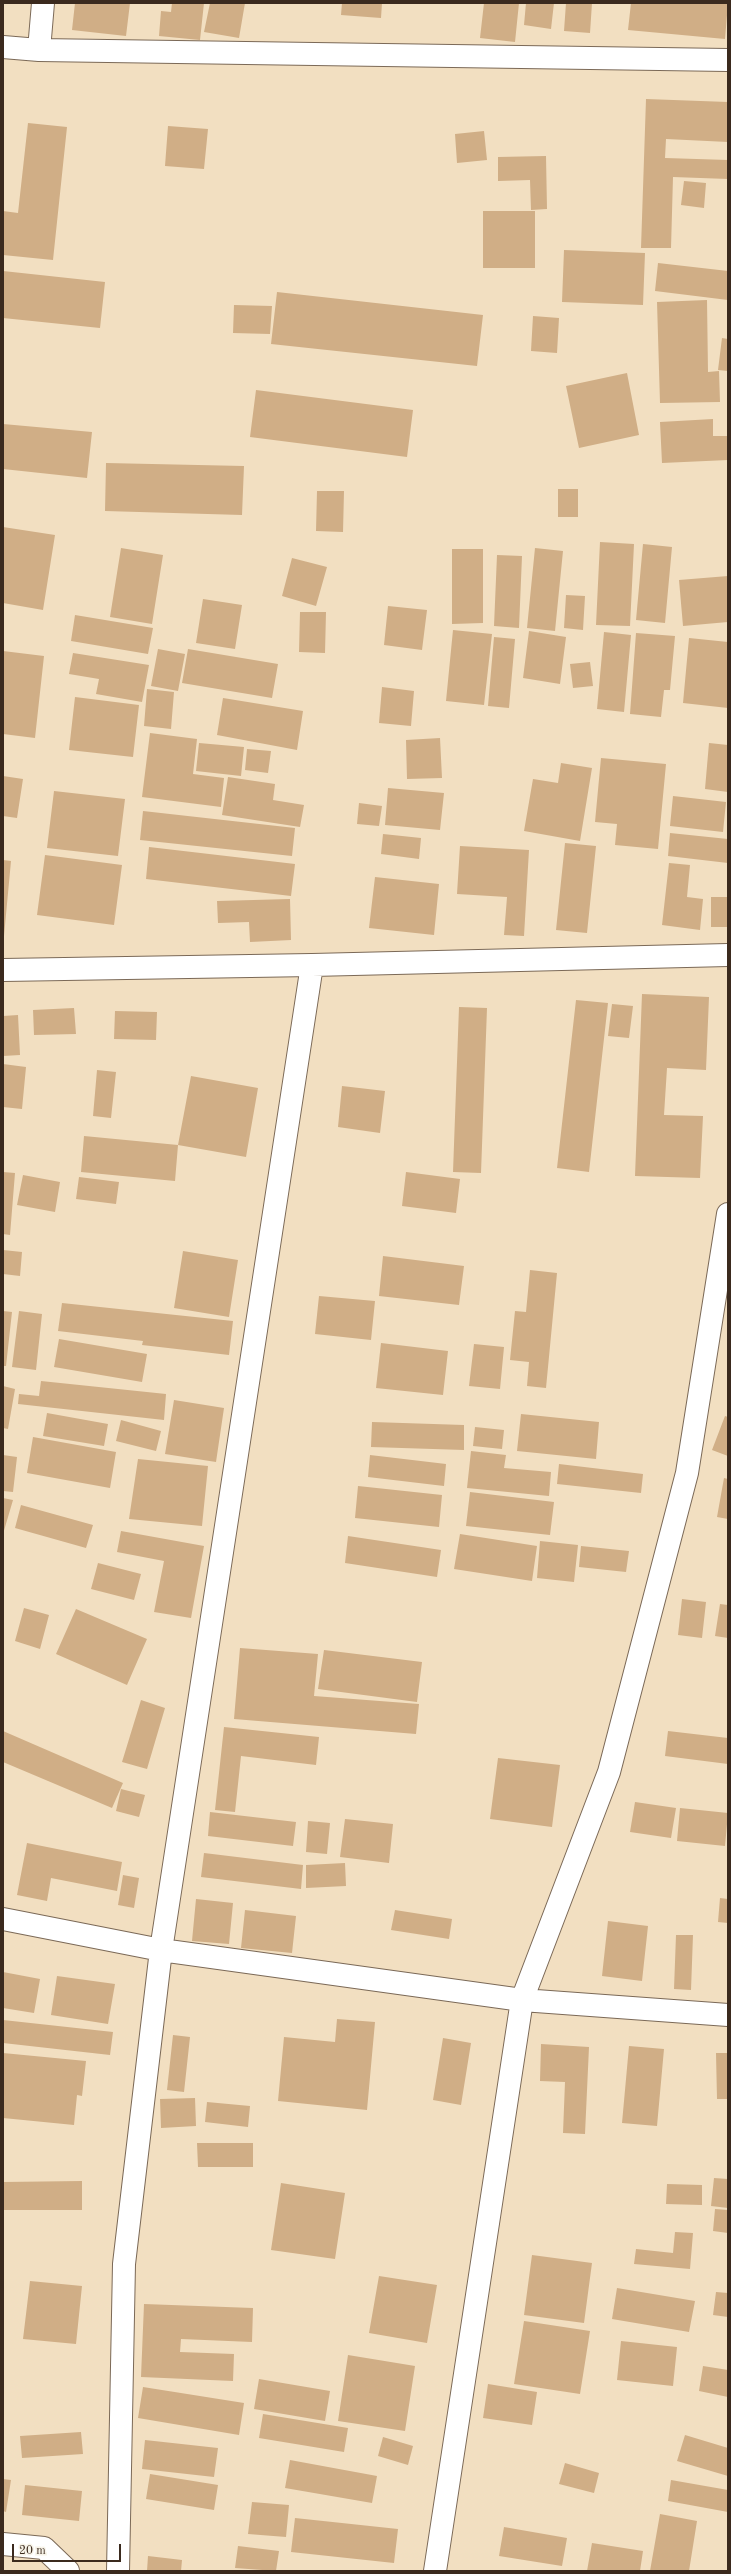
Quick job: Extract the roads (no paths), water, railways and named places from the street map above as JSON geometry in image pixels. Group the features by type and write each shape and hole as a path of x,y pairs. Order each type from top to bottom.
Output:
{"street":[{"path":"39,50 43,3"},
{"path":"3,47 39,50 728,60"},
{"path":"3,970 312,966 728,955"},
{"path":"118,2571 124,2264 161,1950 312,966"},
{"path":"435,2571 522,2000 609,1772 687,1473 728,1214"},
{"path":"3,1918 161,1950 522,2000 728,2015"},
{"path":"3,2544 44,2548 68,2571"}]}
